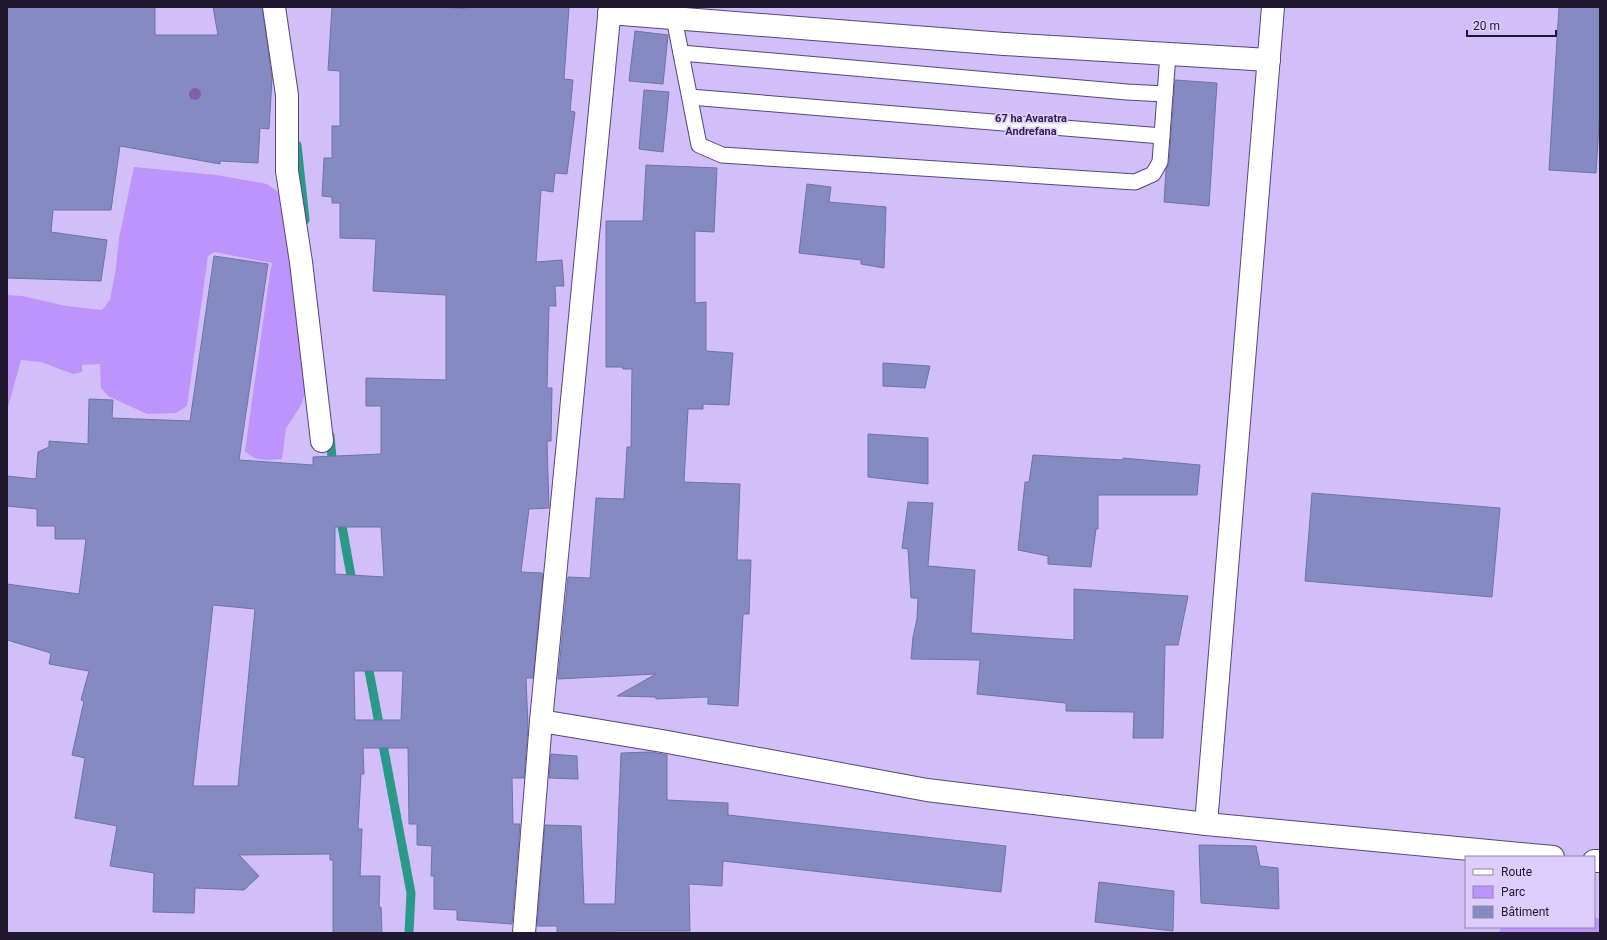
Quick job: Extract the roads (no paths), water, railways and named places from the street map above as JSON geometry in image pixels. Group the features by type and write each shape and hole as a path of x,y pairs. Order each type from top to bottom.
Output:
{"street":[{"path":"274,7 288,96 287,171 301,262 322,441"},
{"path":"286,7 294,84 293,89 288,96"},
{"path":"1206,824 1273,7"},
{"path":"524,933 541,721 610,10 674,18 1004,44 1269,60"},
{"path":"541,721 662,741 927,790 1206,824 1542,856"}],"lane":[{"path":"674,18 699,145 722,155 1135,182 1153,174 1160,162 1168,54"},
{"path":"681,53 1127,92 1165,94"},
{"path":"690,97 1162,136"}],"waterway":[{"path":"297,145 305,220"},
{"path":"330,436 333,469"},
{"path":"340,515 353,587"},
{"path":"367,660 411,893 409,933"}],"district":[{"name":"67 ha Avaratra Andrefana","path":"1031,124"}]}
